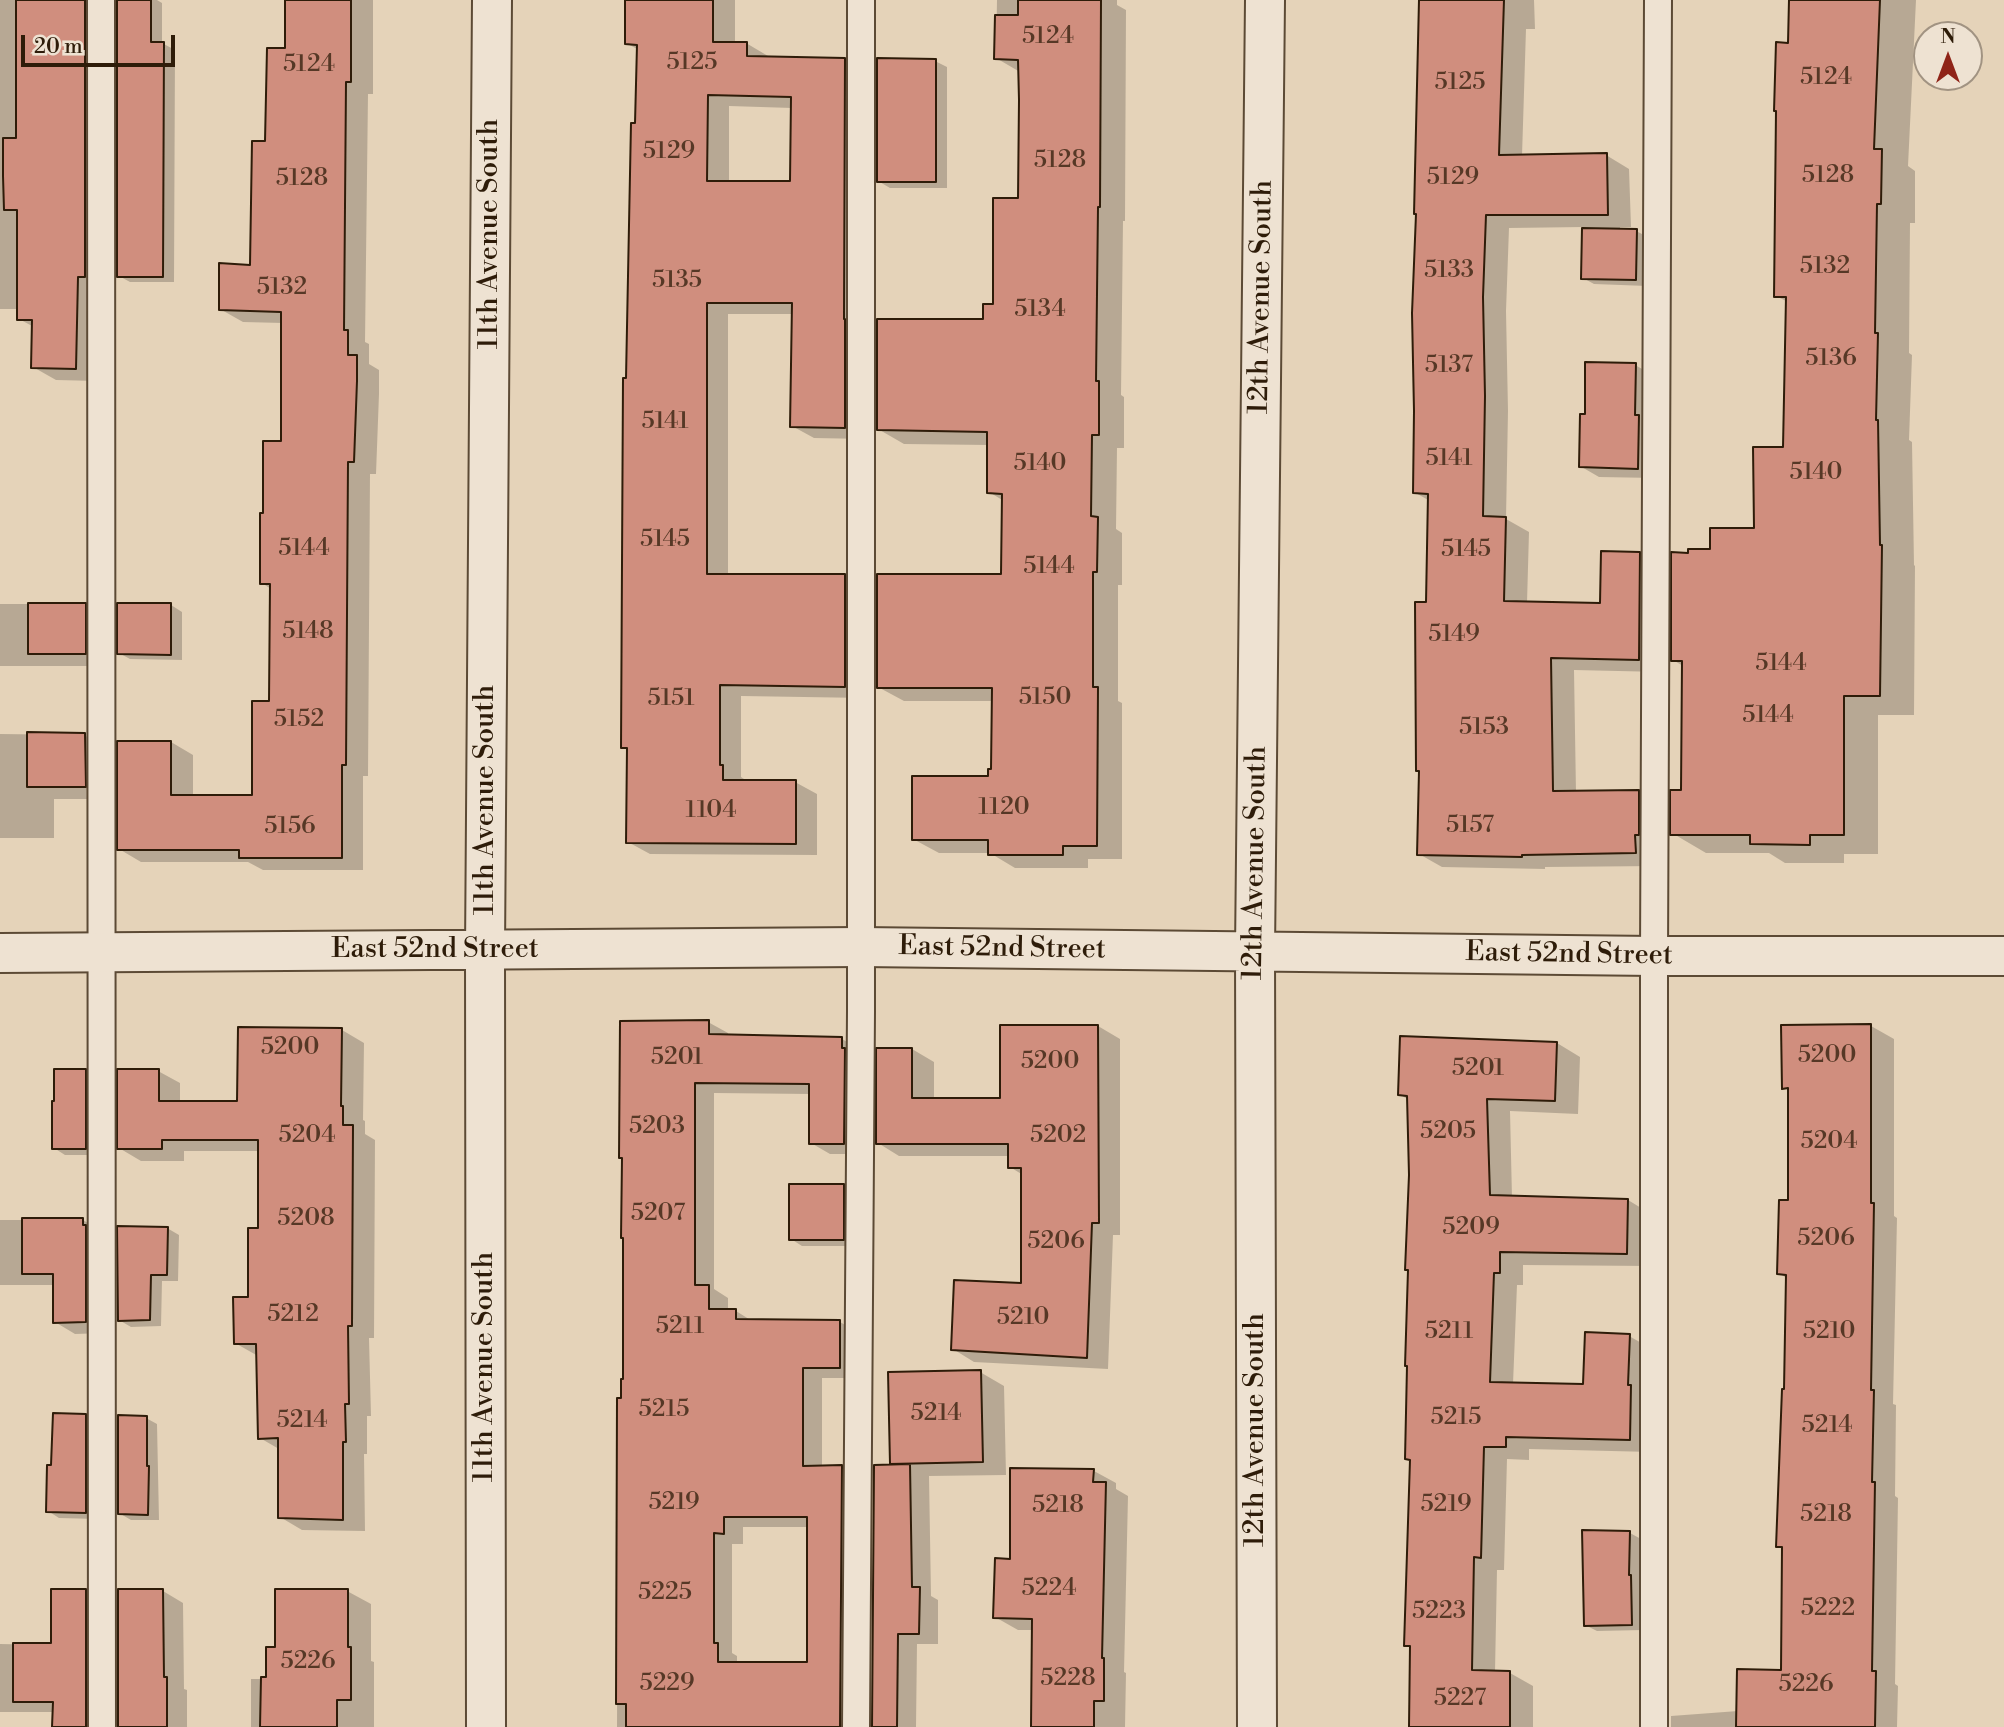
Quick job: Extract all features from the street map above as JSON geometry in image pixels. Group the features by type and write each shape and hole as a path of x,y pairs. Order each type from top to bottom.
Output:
{"street":[{"name":"11th Avenue South","path":"486,1727 485,950 492,0"},
{"name":"12th Avenue South","path":"1257,1727 1255,951 1265,0"},
{"name":"East 52nd Street","path":"0,953 861,947 1654,956 2004,956"}],"lane":[{"path":"101,0 102,1727"},
{"path":"856,1727 861,947 861,0"},
{"path":"1654,1727 1658,0"}],"building":[{"path":"16,0 85,0 85,277 78,277 76,369 31,368 32,320 17,320 17,210 4,210 3,176 3,138 16,138"},
{"path":"117,0 151,0 151,42 164,42 163,277 117,277"},
{"path":"285,0 351,0 351,82 346,82 344,330 348,330 348,355 357,355 357,381 354,462 348,462 346,765 342,765 342,858 239,858 239,850 117,850 117,741 171,741 171,795 252,795 252,701 269,701 270,584 260,584 260,513 263,513 263,441 281,441 281,312 219,310 219,263 250,265 252,141 265,141 267,48 285,48"},
{"path":"625,0 713,0 713,42 747,42 747,56 845,58 845,428 790,427 792,303 707,303 707,574 845,574 845,687 720,685 720,765 723,765 723,780 796,780 796,844 626,843 627,748 621,748 623,378 626,378 631,123 635,123 637,45 625,44","holes":["708,95 791,97 790,181 707,181"]},
{"path":"1018,0 1101,0 1096,381 1099,381 1099,435 1092,435 1091,516 1098,517 1097,572 1093,572 1093,687 1098,687 1097,846 1063,846 1063,855 988,855 988,840 912,840 912,776 988,776 988,769 991,769 992,688 877,688 877,574 1001,574 1002,494 987,493 987,432 877,430 877,319 983,319 983,304 993,304 993,198 1018,198 1019,100 1018,60 994,59 995,15 1018,15"},
{"path":"1419,0 1504,0 1499,155 1607,153 1608,215 1486,215 1483,297 1483,516 1506,517 1504,601 1600,603 1601,551 1640,552 1639,660 1551,658 1553,791 1639,790 1639,835 1635,835 1636,853 1522,857 1417,855 1419,771 1416,771 1415,602 1426,602 1428,494 1413,493 1412,313"},
{"path":"1789,0 1880,0 1874,149 1882,149 1881,204 1877,204 1875,333 1878,333 1876,420 1882,545 1880,696 1844,696 1844,835 1810,835 1810,845 1750,844 1750,835 1670,835 1670,790 1681,790 1682,661 1671,661 1671,552 1688,553 1688,549 1710,549 1710,528 1754,528 1753,447 1783,447 1786,297 1774,297 1774,111 1776,42 1788,43"},
{"path":"877,58 936,59 936,182 877,182"},
{"path":"1582,228 1637,229 1636,280 1581,279"},
{"path":"1585,362 1636,363 1638,469 1579,467 1580,414 1585,414"},
{"path":"28,603 86,603 86,654 28,654"},
{"path":"117,603 171,603 171,655 117,654"},
{"path":"27,732 85,733 86,787 27,787"},
{"path":"709,1020 709,1034 842,1037 842,1048 845,1048 844,1144 809,1144 809,1084 695,1083 695,1285 709,1285 709,1309 736,1309 736,1319 840,1320 840,1368 803,1368 803,1466 842,1465 840,1727 626,1727 626,1704 616,1704 617,1398 621,1398 623,1379 622,1158 619,1158 620,1021","holes":["724,1517 807,1517 807,1662 718,1662 718,1643 714,1643 714,1533 724,1534"]},
{"path":"1871,1024 1871,1203 1874,1203 1871,1390 1874,1390 1872,1482 1875,1482 1872,1671 1876,1671 1875,1727 1736,1727 1737,1669 1781,1670 1782,1547 1776,1547 1784,1389 1786,1275 1777,1274 1779,1200 1788,1200 1788,1088 1782,1089 1781,1025"},
{"path":"1000,1025 1098,1025 1099,1223 1092,1223 1087,1358 951,1350 954,1280 1021,1283 1021,1168 1008,1168 1008,1144 876,1144 876,1048 912,1048 912,1098 1000,1098"},
{"path":"238,1027 342,1028 343,1125 353,1125 352,1326 348,1326 349,1404 345,1404 346,1442 343,1442 343,1520 278,1518 278,1438 258,1439 256,1344 234,1344 233,1297 248,1297 248,1228 258,1228 258,1140 162,1140 162,1149 117,1149 117,1069 159,1069 159,1101 237,1101"},
{"path":"1400,1036 1557,1042 1555,1101 1487,1099 1490,1195 1628,1199 1627,1254 1500,1252 1500,1273 1494,1273 1490,1382 1583,1384 1585,1332 1630,1334 1630,1440 1506,1437 1506,1447 1484,1447 1481,1558 1474,1557 1472,1670 1510,1671 1510,1727 1409,1727 1410,1646 1404,1646 1410,1460 1405,1459 1408,1270 1405,1270 1409,1175 1407,1096 1398,1095"},
{"path":"54,1069 86,1069 86,1149 52,1149"},
{"path":"789,1184 844,1184 844,1240 789,1240"},
{"path":"22,1218 83,1218 83,1225 86,1225 86,1322 53,1323 53,1274 22,1274"},
{"path":"117,1226 168,1227 167,1275 151,1275 150,1320 118,1321"},
{"path":"981,1370 983,1462 890,1464 888,1372"},
{"path":"53,1413 86,1414 86,1513 46,1512 47,1465 51,1465"},
{"path":"118,1415 147,1416 148,1515 118,1514"},
{"path":"910,1464 912,1587 920,1587 919,1634 898,1634 897,1727 872,1727 874,1465"},
{"path":"1010,1468 1094,1469 1093,1482 1106,1482 1102,1658 1104,1701 1094,1701 1094,1727 1031,1727 1032,1619 993,1618 995,1558 1010,1559"},
{"path":"1582,1530 1630,1531 1632,1625 1584,1626"},
{"path":"51,1589 86,1589 86,1727 52,1727 53,1702 13,1702 13,1643 51,1643"},
{"path":"118,1589 163,1589 167,1727 118,1727"},
{"path":"275,1589 348,1589 351,1700 337,1700 337,1727 260,1727 261,1677 266,1677 266,1647 275,1647"}]}
